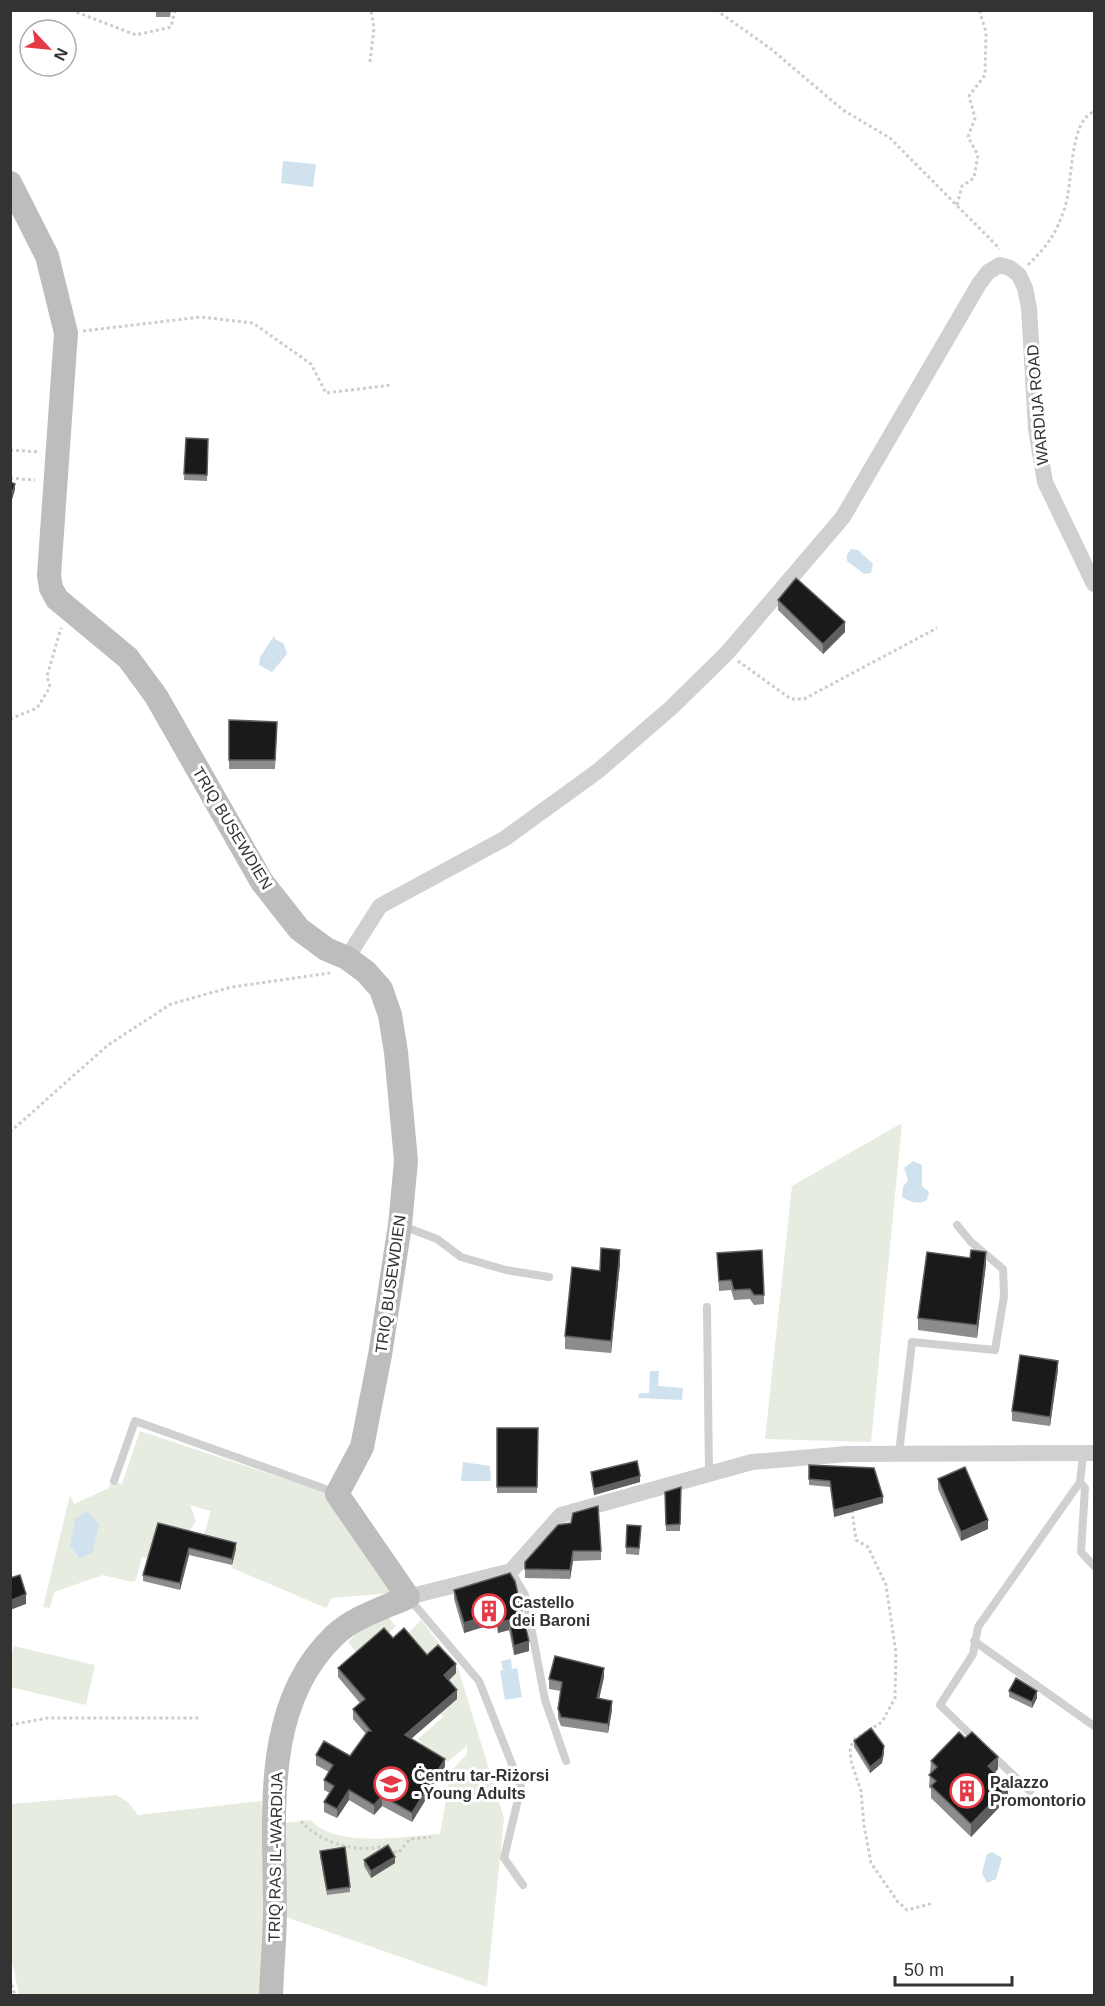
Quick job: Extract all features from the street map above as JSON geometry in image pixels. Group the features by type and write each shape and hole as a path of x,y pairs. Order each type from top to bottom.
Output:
{"street":[{"name":"TRIQ BUSEWDIEN","path":"10,183 47,256 66,333 49,574 51,588 57,599 128,658 156,696 262,882 299,928 326,949 347,958 381,988 390,1015 396,1052 405,1161 400,1225 380,1355 369,1449 337,1494"},
{"path":"347,958 380,906 504,838 589,777 672,707 727,653 843,517 988,272 1000,265 1010,267 1019,274"},
{"name":"WARDIJA ROAD","path":"1019,274 1025,288 1029,308 1036,429 1045,482 1095,584"},
{"path":"511,1571 561,1515 752,1462 899,1453 1089,1454"},
{"path":"337,1494 408,1597"},
{"name":"TRIQ RAS IL-WARDIJA","path":"271,1995 275,1912 274,1795 280,1740 286,1717 307,1670 336,1634 347,1625 408,1597 511,1571"}],"lane":[{"path":"400,1225 437,1239 461,1257 506,1270 549,1277"},
{"path":"899,1453 912,1342 995,1350 1004,1296 1003,1269 971,1242 957,1225"},
{"path":"707,1307 709,1474"},
{"path":"114,1481 135,1421 337,1494"},
{"path":"1030,1791 940,1705 973,1654 978,1627 1080,1482 1089,1454"},
{"path":"1080,1482 1085,1488 1081,1552 1095,1566"},
{"path":"511,1571 525,1595 545,1700 566,1761"},
{"path":"408,1597 479,1681 521,1786 504,1858 523,1885"},
{"path":"974,1641 1095,1726"}],"path":[{"path":"71,10 136,34 171,27 174,10"},
{"path":"370,62 374,28 371,10"},
{"path":"716,10 771,49 843,110 890,138 1003,251 1000,265"},
{"path":"957,206 962,186 974,178 978,155 968,137 975,118 969,96 985,75 986,32 979,10"},
{"path":"1019,274 1051,243 1066,204 1079,127 1095,112"},
{"path":"66,333 201,317 253,323 311,364 326,393 391,385"},
{"path":"10,450 58,454"},
{"path":"10,478 55,483"},
{"path":"10,719 37,708 50,687 47,676 67,606"},
{"path":"727,653 791,699 804,699 937,628"},
{"path":"10,1132 108,1045 171,1004 269,980 334,973 344,969 347,958"},
{"path":"852,1506 855,1540 868,1546 886,1585 896,1653 895,1698 882,1722 855,1739 850,1748 851,1761 861,1791 871,1863 898,1902 908,1910 933,1903"},
{"path":"10,1725 47,1718 200,1718"},
{"path":"301,1821 317,1837 369,1851 383,1846 398,1853 410,1839 431,1837"},
{"path":"10,1979 15,1995"}],"shaded area":[{"path":"902,1123 871,1442 765,1439 792,1186"},
{"path":"140,1431 333,1495 392,1593 332,1598 326,1608 232,1568 236,1549 202,1541 211,1511 190,1505 196,1521 185,1537 149,1558 142,1557 136,1580 132,1582 103,1575 54,1592 50,1608 43,1607 70,1495 74,1504 109,1488 111,1481 122,1484"},
{"path":"386,1615 396,1626 361,1658 348,1642 358,1632"},
{"path":"421,1620 458,1668 504,1818 487,1987 283,1916 285,1823 311,1820 322,1829 354,1838 372,1839 440,1834 451,1771 467,1754 467,1746 447,1762 426,1749 418,1739 443,1717 440,1714 457,1699 404,1638"},
{"path":"14,1646 95,1665 86,1705 11,1687 11,1660"},
{"path":"116,1795 128,1802 138,1815 261,1801 264,1836 264,1995 19,1995 10,1951 10,1804"}],"water":[{"path":"283,161 316,164 313,187 281,183"},
{"path":"851,549 858,550 873,564 871,573 864,574 847,561 847,555"},
{"path":"274,636 284,644 287,654 272,672 259,665 260,657"},
{"path":"913,1161 922,1165 922,1186 929,1192 927,1200 918,1203 902,1197 903,1187 908,1180 904,1168"},
{"path":"650,1371 659,1371 658,1386 683,1388 682,1400 638,1398 639,1393 649,1393"},
{"path":"463,1462 490,1466 491,1481 461,1481"},
{"path":"87,1511 99,1524 93,1552 80,1559 70,1546 75,1519"},
{"path":"511,1659 512,1669 517,1668 522,1697 505,1700 500,1671 503,1670 501,1661"},
{"path":"992,1852 1002,1858 996,1879 987,1883 982,1873 987,1854"}],"building":[{"path":"186,438 208,439 207,475 184,474"},
{"path":"10,482 15,484 10,499"},
{"path":"796,578 845,622 823,644 778,600"},
{"path":"229,720 277,722 275,760 229,760"},
{"path":"601,1248 620,1250 611,1341 565,1336 572,1267 600,1271"},
{"path":"762,1250 764,1295 754,1295 750,1289 734,1290 731,1280 719,1281 717,1253"},
{"path":"971,1250 986,1252 977,1325 918,1318 927,1252 970,1258"},
{"path":"1020,1355 1058,1361 1050,1417 1012,1411"},
{"path":"497,1428 538,1428 537,1487 497,1487"},
{"path":"637,1461 640,1476 594,1489 591,1472"},
{"path":"809,1465 874,1468 883,1497 834,1510 830,1481 809,1479"},
{"path":"965,1467 988,1520 961,1532 938,1479"},
{"path":"681,1487 680,1524 666,1525 665,1492"},
{"path":"598,1506 601,1551 573,1551 570,1570 525,1569 525,1562 558,1525 571,1523 573,1513"},
{"path":"158,1523 236,1543 232,1559 189,1548 180,1583 143,1575"},
{"path":"627,1525 641,1526 639,1548 626,1547"},
{"name":"Castello dei Baroni","path":"510,1573 515,1581 529,1641 514,1646 509,1620 498,1623 496,1613 464,1623 454,1590"},
{"path":"20,1575 26,1594 10,1601 10,1578"},
{"path":"384,1628 393,1638 404,1628 427,1655 438,1645 456,1664 444,1675 457,1690 405,1735 445,1759 412,1813 382,1796 374,1805 349,1790 337,1809 324,1802 334,1786 324,1780 333,1765 316,1755 324,1741 350,1756 368,1731 371,1731 353,1709 365,1699 338,1668"},
{"path":"555,1656 604,1668 597,1698 612,1701 608,1724 561,1717 558,1709 562,1682 549,1679"},
{"path":"1016,1678 1037,1691 1032,1702 1009,1691"},
{"path":"871,1728 884,1746 882,1757 870,1767 854,1741"},
{"name":"Palazzo Promontorio","path":"959,1732 965,1738 972,1732 998,1757 988,1766 1008,1786 971,1824 931,1786 936,1781 929,1775 937,1767 931,1761"},
{"path":"388,1845 395,1857 371,1871 364,1860"},
{"path":"345,1847 350,1887 327,1890 320,1851"}],"place":[{"name":"Castello dei Baroni","path":"489,1611"},
{"name":"Ċentru tar-Riżorsi - Young Adults","path":"391,1784"},
{"name":"Palazzo Promontorio","path":"967,1791"}]}
